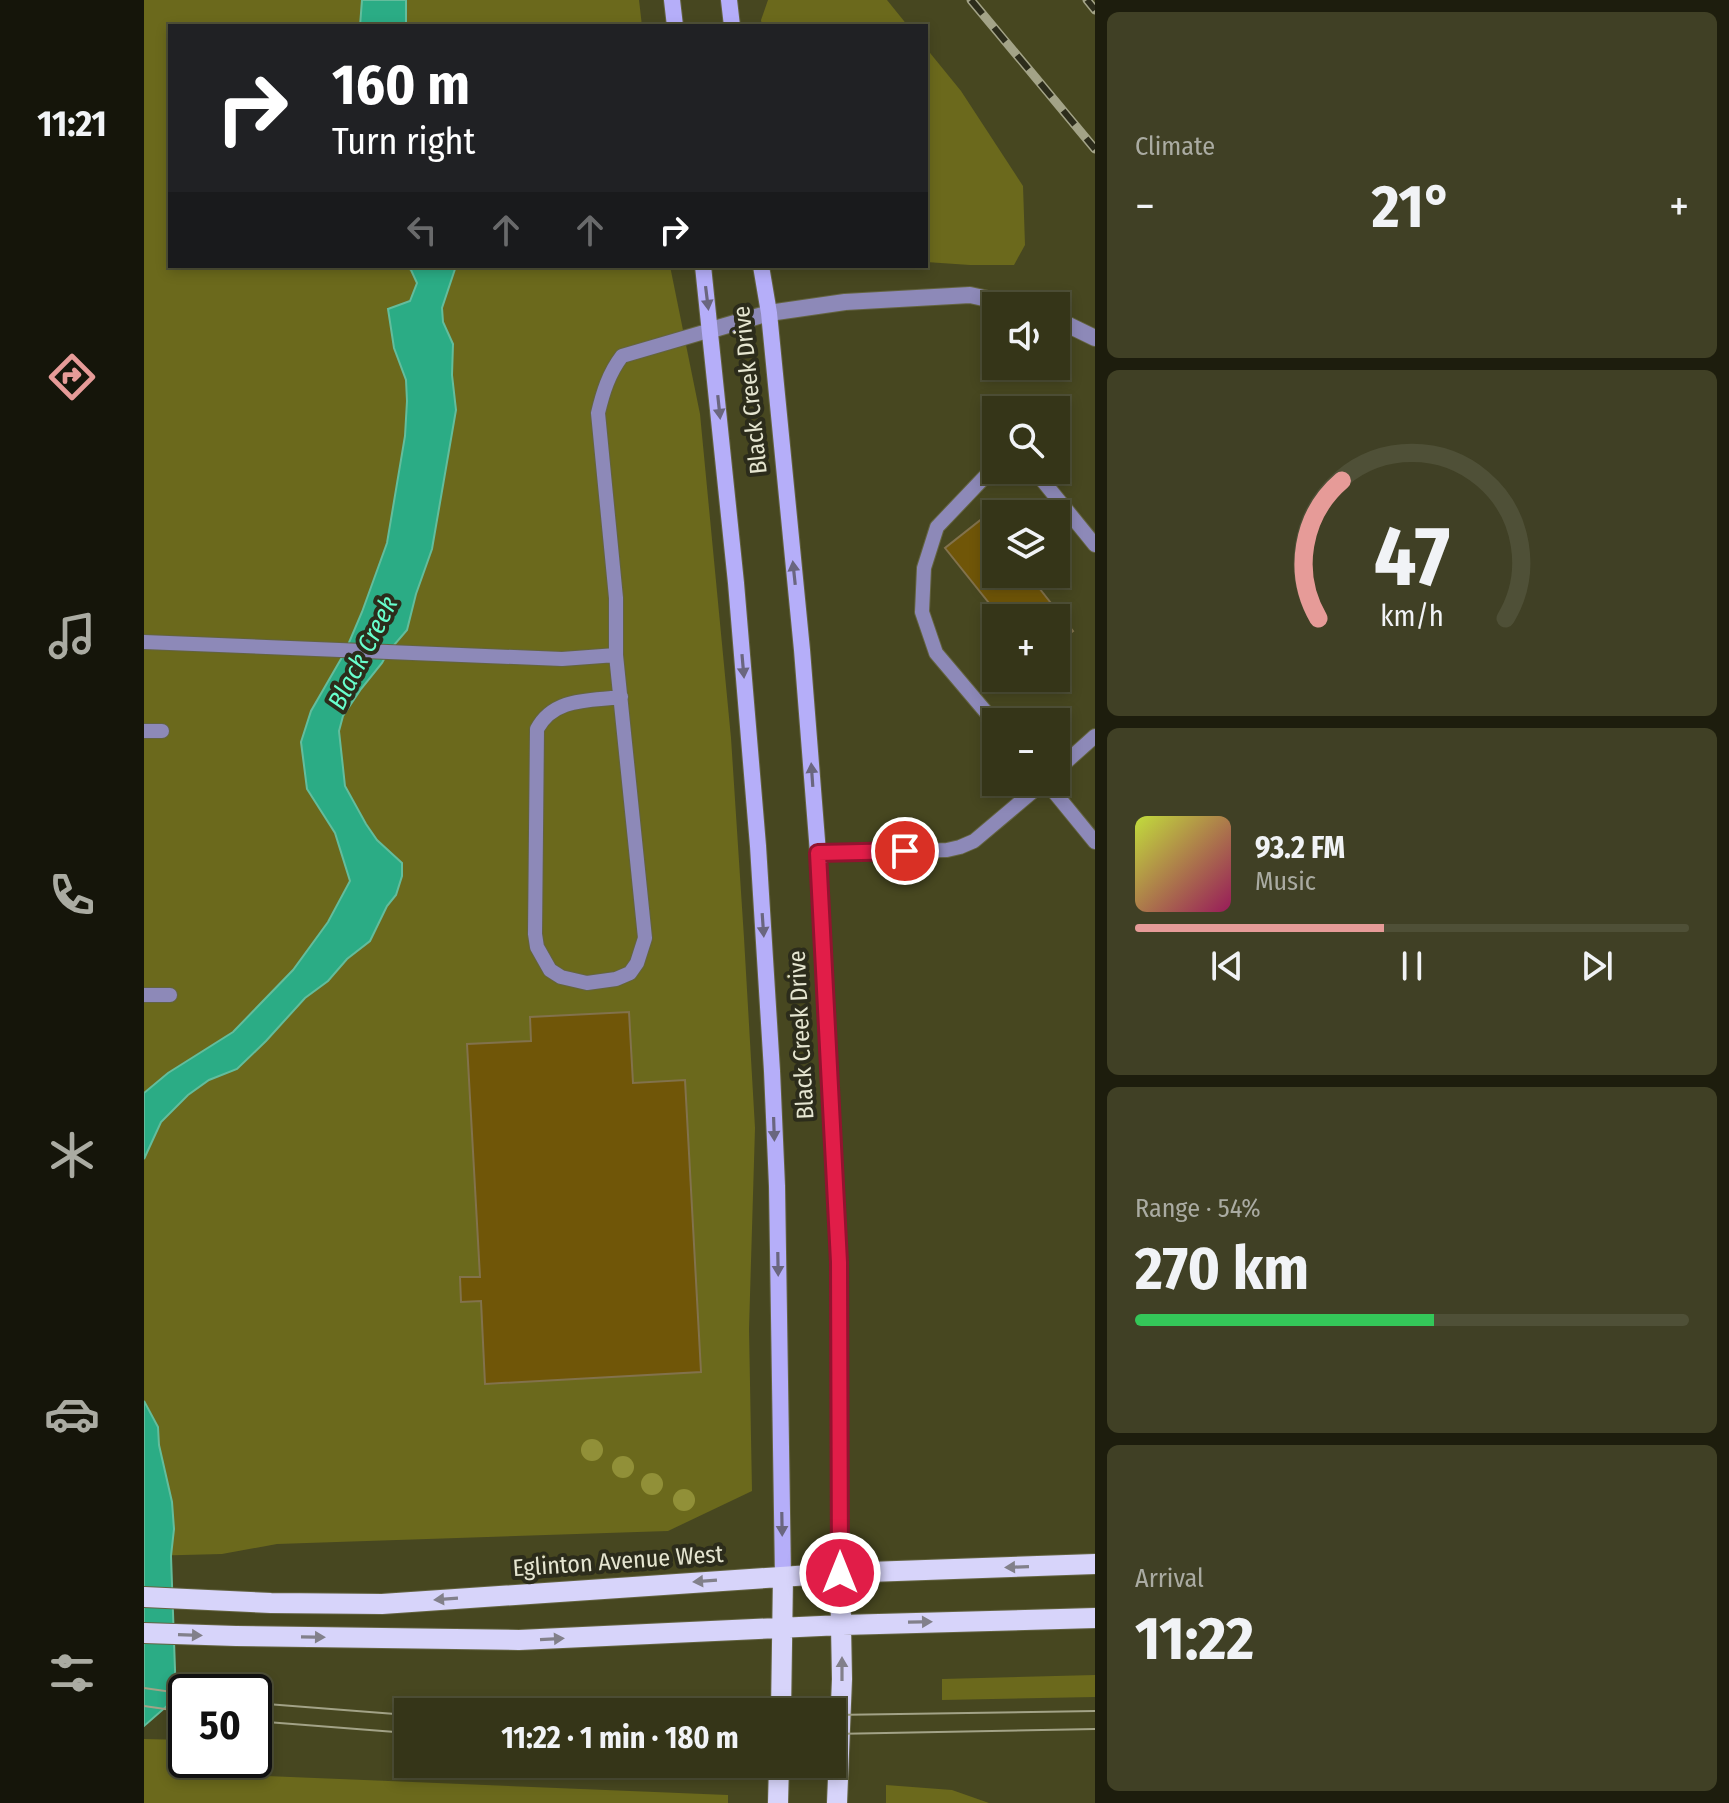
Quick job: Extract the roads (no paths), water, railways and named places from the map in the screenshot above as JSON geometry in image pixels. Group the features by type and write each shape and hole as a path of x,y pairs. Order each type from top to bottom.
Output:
{"main road":[{"path":"672,0 675,24"},
{"path":"729,0 732,24"},
{"name":"Black Creek Drive","path":"703,268 738,599 771,1056 777,1202 783,1577 781,1698"},
{"name":"Black Creek Drive","path":"761,268 769,313 802,650 818,853 839,1262 842,1679 837,1803"},
{"name":"Eglinton Avenue West","path":"144,1597 225,1602 382,1604 840,1573 1095,1564"},
{"path":"144,1633 519,1640 842,1625 1095,1618"},
{"path":"778,1803 779,1778"}],"street":[{"path":"711,330 769,313 845,302 970,295 982,298"},
{"path":"1070,326 1095,338"}],"lane":[{"path":"621,697 558,707 543,718 537,729 537,947 550,970 561,977 587,983 616,979 630,973 637,963 645,938 621,697 616,655 616,598 598,413 610,373 622,356 711,330"},
{"path":"982,480 937,527 924,568 922,612 936,653 982,708"},
{"path":"1045,484 1095,545"},
{"path":"144,642 562,659 616,655"},
{"path":"144,731 162,731"},
{"path":"1070,758 1095,736"},
{"path":"818,853 933,851 960,847 974,841 1028,796"},
{"path":"1057,796 1095,842"},
{"path":"144,995 170,995"}],"water":[{"path":"362,0 406,0 406,24 360,24"},
{"name":"Black Creek","path":"408,268 455,268 442,308 443,322 453,344 452,375 456,410 432,549 407,630 361,689 343,716 339,731 345,786 377,840 402,863 402,876 396,895 387,906 370,941 305,998 237,1069 209,1080 188,1095 161,1122 144,1159 144,1093 168,1073 233,1032 293,970 328,922 350,881 335,833 307,789 301,742 311,711 345,652 387,543 405,436 407,401 406,380 394,348 388,309 410,301 417,283"},
{"path":"144,1401 158,1427 172,1502 175,1674 168,1674 168,1705 144,1726"}],"tram line":[{"path":"144,1688 168,1691"},
{"path":"272,1704 394,1714"},
{"path":"144,1706 168,1709"},
{"path":"846,1715 1095,1711"},
{"path":"272,1722 394,1732"},
{"path":"846,1734 1095,1729"}],"railway":[{"path":"971,0 1095,149"},
{"path":"1087,0 1095,10"}]}
